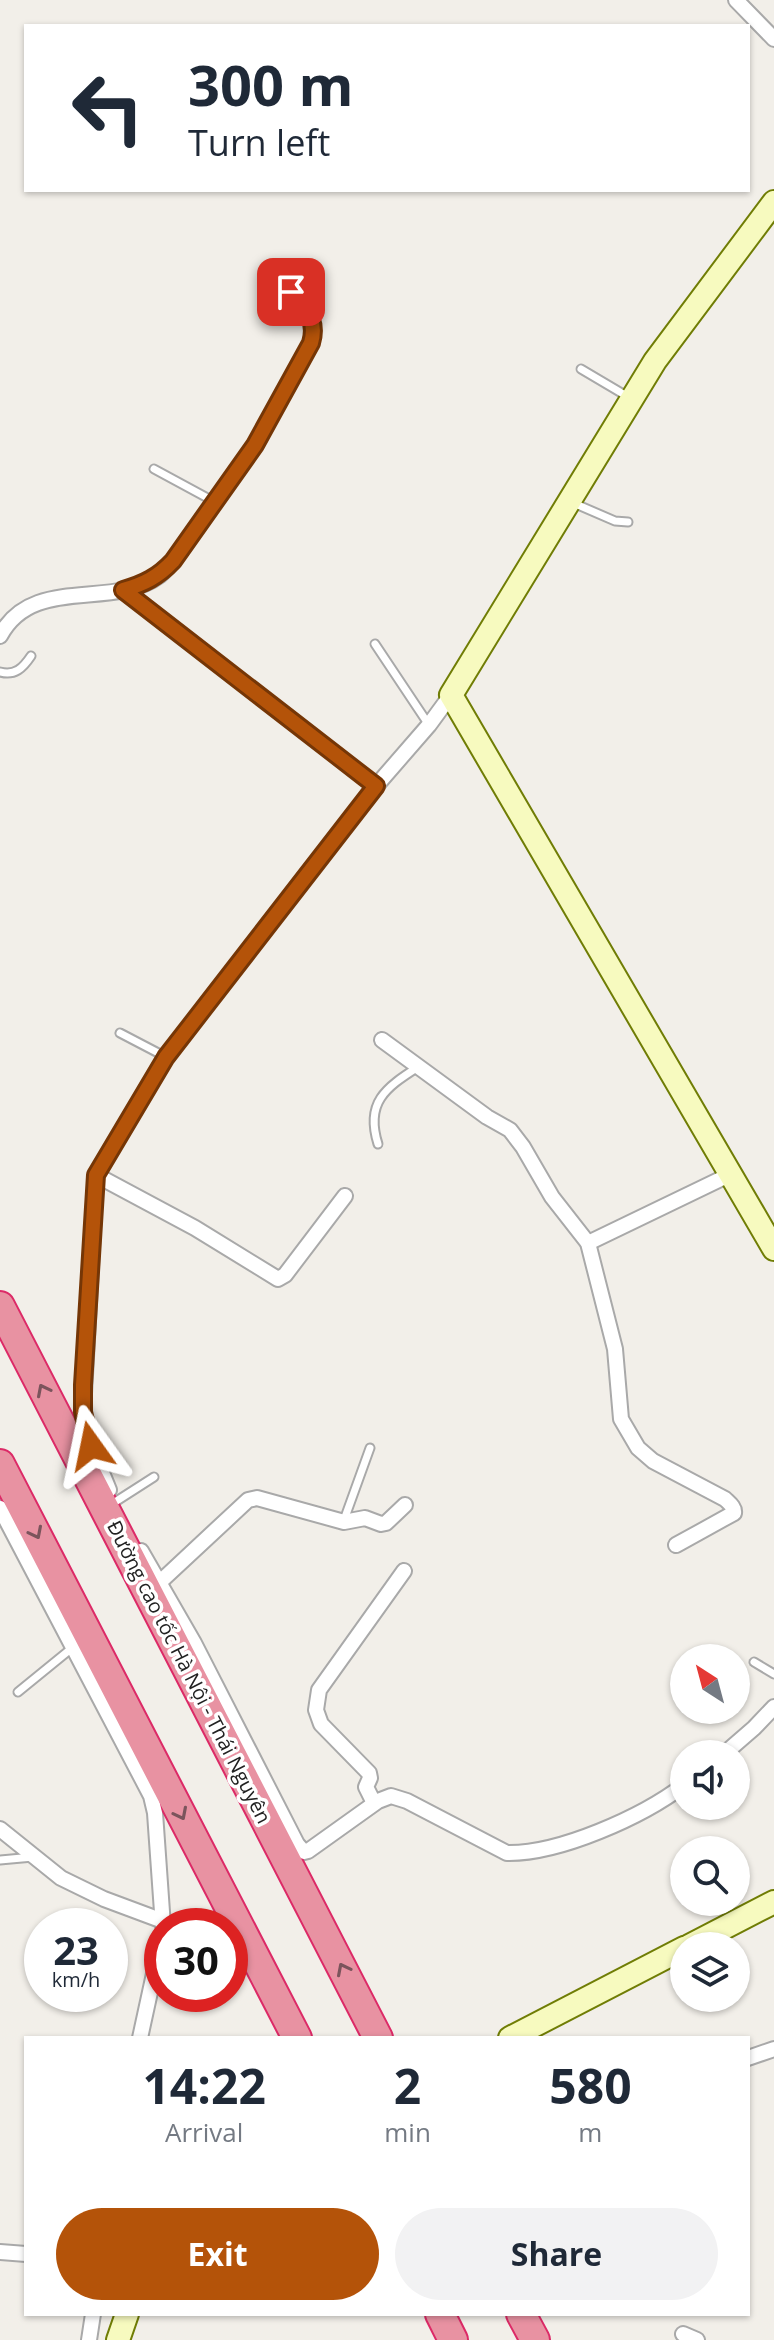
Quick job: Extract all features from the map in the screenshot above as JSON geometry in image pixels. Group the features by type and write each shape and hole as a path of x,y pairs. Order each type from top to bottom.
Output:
{"highway":[{"name":"Đường cao tốc Hà Nội - Thái Nguyên","path":"0,1306 377,2036"},
{"path":"0,1464 296,2036"},
{"path":"441,2316 453,2340"},
{"path":"522,2316 535,2340"}],"street":[{"path":"736,0 774,39"},
{"path":"670,1793 634,1815 588,1834 554,1847 520,1853 507,1853 407,1801 391,1796 374,1803 308,1851 300,1849 238,1725 115,1502 91,1446 83,1412 96,1175 166,1057 376,786 451,695 655,361 774,202"},
{"path":"1,630 20,611 40,601 123,590 144,584 160,575 173,561 255,445 311,343 315,330 311,317 291,292"},
{"path":"123,590 376,786"},
{"path":"451,695 774,1249"},
{"path":"382,1040 487,1117 510,1130 552,1197 588,1243 615,1349 621,1419 638,1448 653,1461 725,1499 734,1511 676,1545"},
{"path":"96,1175 195,1228 278,1279 285,1275 345,1196"},
{"path":"588,1243 729,1175"},
{"path":"160,1582 248,1500 257,1498 344,1522 365,1518 386,1523 405,1505"},
{"path":"0,1508 151,1796 162,1908"},
{"path":"374,1803 366,1787 369,1773 321,1724 316,1710 319,1690 404,1571"},
{"path":"740,1740 774,1707"},
{"path":"0,1829 61,1878 144,1915"},
{"path":"715,1932 774,1902"},
{"path":"514,2036 670,1955"},
{"path":"140,2036 146,2012"},
{"path":"750,2057 774,2049"},
{"path":"0,2252 24,2254"},
{"path":"89,2340 93,2316"},
{"path":"118,2340 126,2316"}],"lane":[{"path":"581,369 632,399"},
{"path":"154,469 215,502"},
{"path":"569,501 615,521 628,522"},
{"path":"375,644 429,725"},
{"path":"0,672 8,674 22,669 31,656"},
{"path":"120,1033 166,1057"},
{"path":"378,1144 373,1127 374,1114 382,1093 418,1067"},
{"path":"344,1522 370,1448"},
{"path":"115,1502 154,1477"},
{"path":"18,1692 72,1648"},
{"path":"754,1662 774,1674"},
{"path":"0,1860 33,1857"}],"route":[{"path":"91,1446 83,1412 83,1385 96,1175 166,1057 376,786 123,590 160,575 173,561 255,445 311,343 315,330 311,317 291,292"}]}
